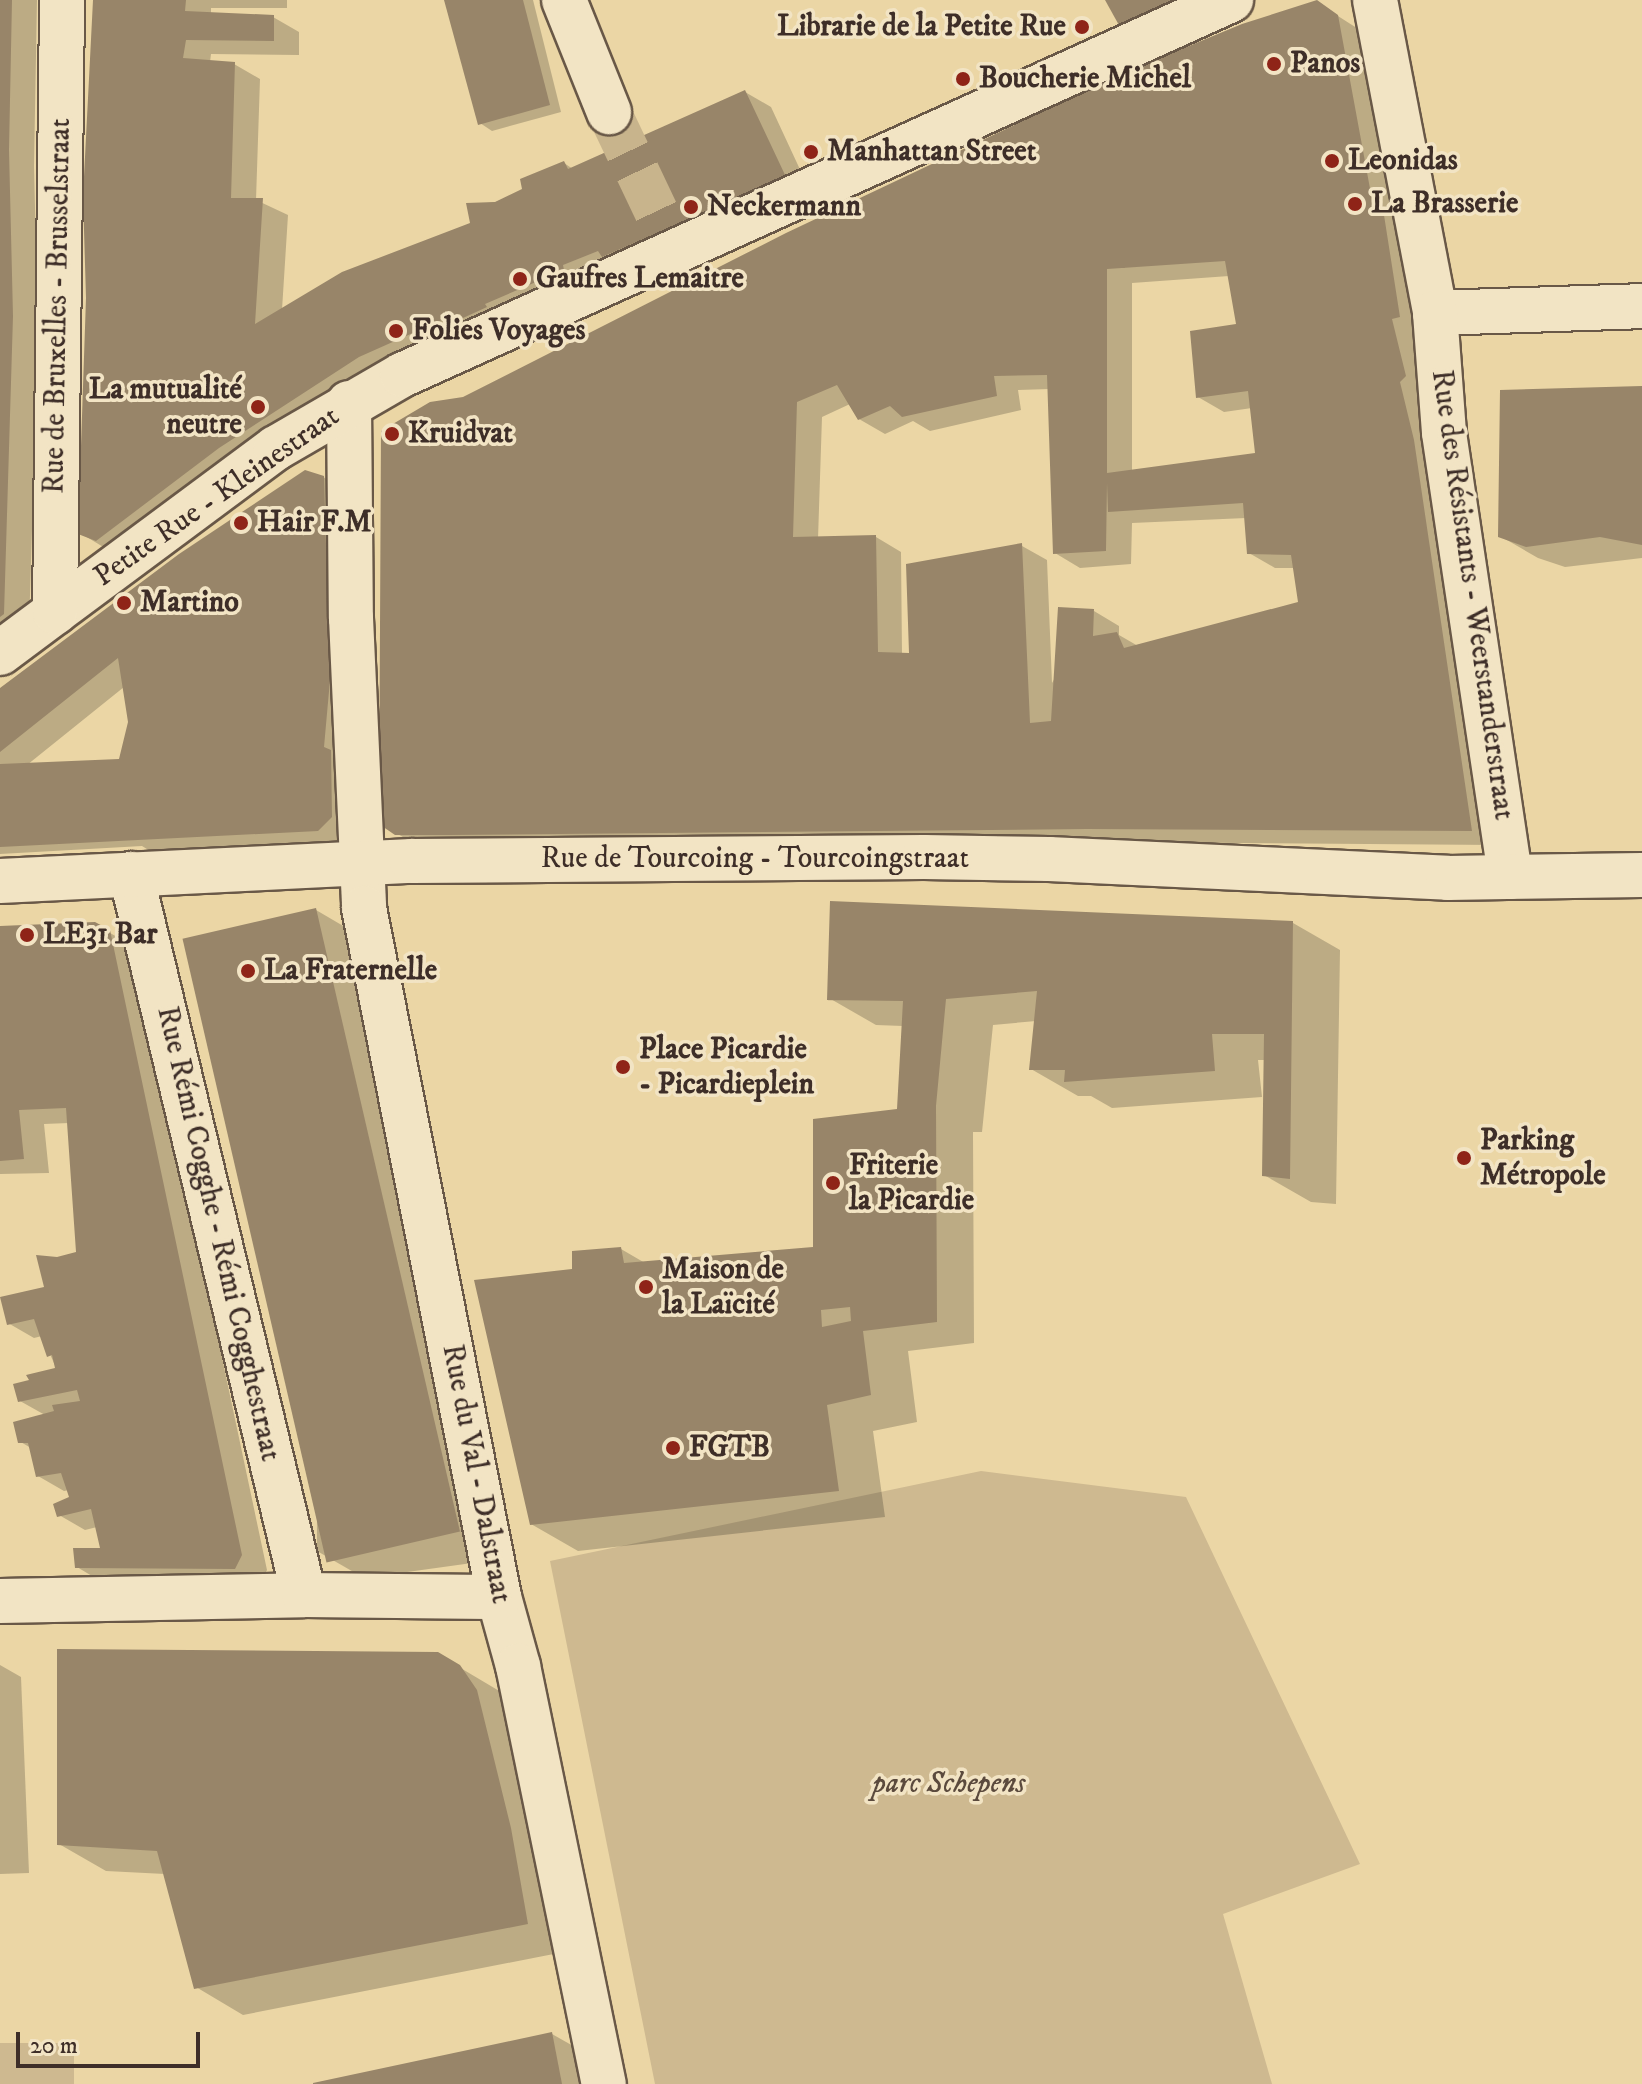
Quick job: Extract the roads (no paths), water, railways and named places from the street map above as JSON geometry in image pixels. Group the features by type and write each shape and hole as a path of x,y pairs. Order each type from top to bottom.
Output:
{"street":[{"name":"Rue de Bruxelles - Brusselstraat","path":"55,612 62,0"},
{"path":"564,0 609,112"},
{"name":"Petite Rue - Kleinestraat","path":"0,653 276,448 349,403 402,375 1231,0"},
{"name":"Rue des Résistants - Weerstanderstraat","path":"1375,0 1435,313 1444,433 1510,877"},
{"path":"1435,313 1642,306"},
{"name":"Rue du Val - Dalstraat","path":"349,403 351,618 364,908 499,1597 518,1666 604,2084"},
{"name":"Rue de Tourcoing - Tourcoingstraat","path":"0,881 360,863 924,857 1510,877 1642,875"},
{"name":"Rue Rémi Cogghe - Rémi Cogghestraat","path":"131,874 304,1595"},
{"path":"0,1601 304,1595 499,1597"}],"tunnel":[{"path":"609,112 675,251"}],"place":[{"name":"Librarie de la Petite Rue","path":"1082,27"},
{"name":"Panos","path":"1274,64"},
{"name":"Boucherie Michel","path":"963,79"},
{"name":"Manhattan Street","path":"811,152"},
{"name":"Leonidas","path":"1332,161"},
{"name":"La Brasserie","path":"1355,204"},
{"name":"Neckermann","path":"691,207"},
{"name":"Gaufres Lemaitre","path":"520,279"},
{"name":"Folies Voyages","path":"396,331"},
{"name":"La mutualité neutre","path":"258,407"},
{"name":"Kruidvat","path":"392,434"},
{"name":"Hair F.M","path":"241,523"},
{"name":"Martino","path":"124,603"},
{"name":"LE31 Bar","path":"27,935"},
{"name":"La Fraternelle","path":"248,971"},
{"name":"Place Picardie - Picardieplein","path":"623,1067"},
{"name":"Parking Métropole","path":"1464,1158"},
{"name":"Friterie la Picardie","path":"833,1183"},
{"name":"Maison de la Laïcité","path":"646,1287"},
{"name":"FGTB","path":"673,1448"}],"park label":[{"name":"parc Schepens","path":"949,1784"}]}
